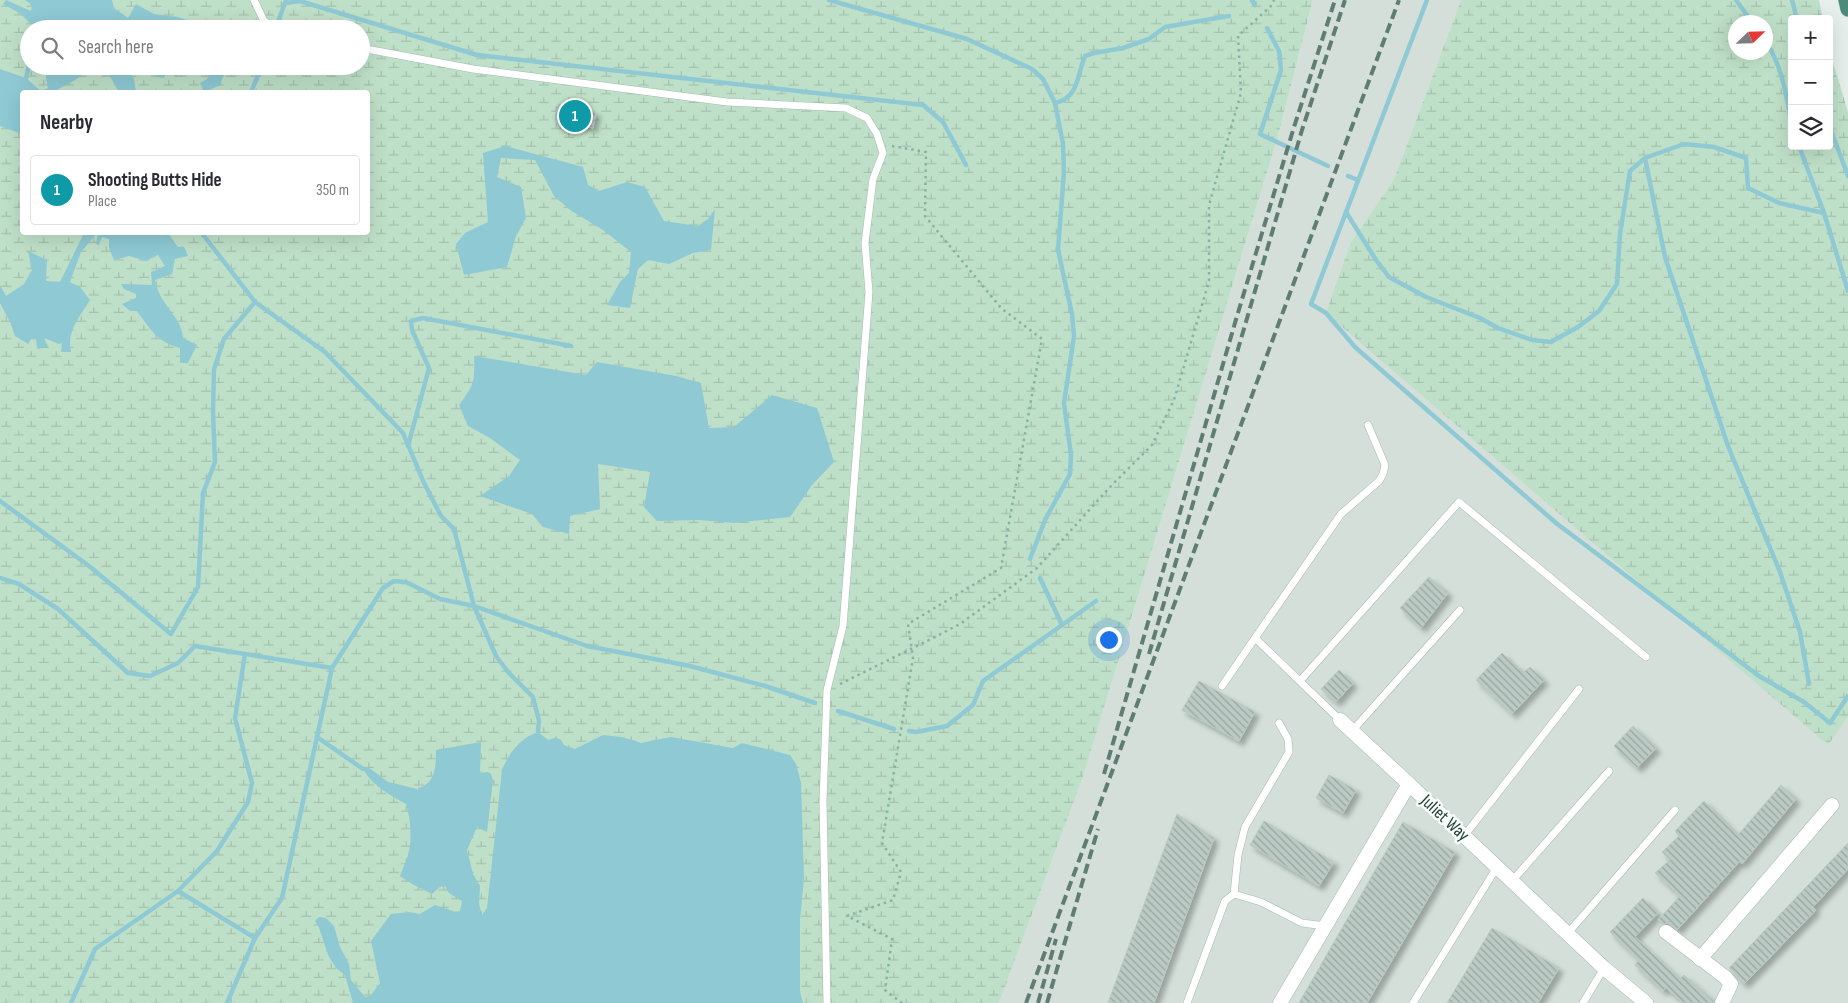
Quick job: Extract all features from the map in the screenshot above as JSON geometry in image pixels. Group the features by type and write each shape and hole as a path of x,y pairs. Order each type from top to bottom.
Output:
{"highway":[{"path":"1846,0 1848,9"}],"street":[{"path":"1340,720 1409,784"},
{"name":"Juliet Way","path":"1280,1003 1409,784 1604,968 1646,1003"},
{"path":"1700,959 1832,805"},
{"path":"1666,932 1725,977 1731,984 1722,1003"}],"lane":[{"path":"254,0 264,20"},
{"path":"370,50 473,69 727,102 846,108 867,118 877,134 883,152 873,179 865,243 869,292 843,626 827,690 823,802 826,1003"},
{"path":"1222,686 1341,514 1379,481 1383,474 1385,465 1368,424"},
{"path":"1300,681 1459,502 1646,657"},
{"path":"1352,731 1460,610"},
{"path":"1255,638 1340,720"},
{"path":"1464,836 1579,689"},
{"path":"1187,1003 1225,901 1234,894 1238,855 1245,827 1289,752 1288,739 1280,723"},
{"path":"1512,881 1609,771"},
{"path":"1568,933 1675,810"},
{"path":"1413,1003 1497,867"},
{"path":"1234,894 1261,902 1302,923 1326,926"},
{"path":"1583,1003 1604,968"}],"path":[{"path":"827,690 960,624 1037,568 1108,488 1152,445 1174,400 1209,281 1209,205 1241,93 1238,36 1271,6 1274,0"},
{"path":"880,145 926,152 925,216 1001,308 1042,339 1001,568 908,624 913,658 882,843 901,872 893,900 848,916 892,939 885,990 902,1003"}],"shaded area":[{"path":"1313,0 1461,0 1394,179 1351,242 1827,744 1848,717 1848,1003 999,1003 1083,777 1278,136"}],"green space":[{"path":"0,0 1313,0 1278,136 1083,777 999,1003 0,1003"},
{"path":"1461,0 1819,0 1822,15 1788,15 1788,150 1833,150 1833,62 1848,112 1848,717 1828,745 1326,313 1351,242 1394,179"}],"water":[{"path":"6,0 31,11 32,5 25,0 112,0 114,8 128,18 136,4 154,14 188,20 27,20 21,14 3,4"},
{"path":"0,69 26,78 40,90 20,90 20,133 0,126"},
{"path":"46,75 82,75 57,90 43,90 48,88"},
{"path":"109,75 132,75 136,90 118,90"},
{"path":"157,75 165,75 164,78 157,77"},
{"path":"209,75 225,75 222,78 221,85 209,90 203,90 200,83 207,79"},
{"path":"505,146 583,167 588,185 599,191 627,182 645,187 664,221 698,226 709,218 715,209 711,250 693,253 669,264 648,260 638,269 630,308 607,305 620,282 629,273 631,252 603,230 570,210 554,196 535,160 501,158 497,177 521,187 526,218 516,236 507,267 464,275 456,244 465,233 488,222 483,153"},
{"path":"83,235 95,235 81,252 70,282 80,287 90,300 72,331 70,337 71,352 61,352 62,343 59,344 44,338 48,347 37,349 36,339 32,338 28,344 15,336 0,303 0,285 6,296 24,284 32,270 28,251 47,260 46,281 60,282"},
{"path":"98,235 170,235 178,247 184,247 188,256 175,259 172,274 155,280 160,295 180,326 183,338 197,345 188,363 180,363 180,348 160,339 137,311 130,311 122,304 136,298 136,294 124,289 121,284 152,285 151,272 165,266 158,255 146,261 129,256 114,260 109,248 109,239 102,237 99,245 96,244"},
{"path":"474,356 586,375 597,362 676,376 701,383 709,428 734,427 772,395 817,408 834,462 812,485 790,517 734,523 699,520 657,521 644,507 650,472 598,464 600,509 570,516 569,534 543,527 532,514 480,496 509,476 520,460 490,438 468,426 459,405 468,393 472,383"},
{"path":"538,732 548,740 560,739 564,745 575,749 603,735 622,737 641,743 671,737 733,748 742,743 790,755 796,764 801,783 804,878 800,920 800,992 803,1003 353,1003 345,975 336,968 329,957 315,921 319,917 326,918 334,926 340,947 349,964 351,980 365,997 371,995 380,983 371,941 391,914 409,912 420,914 435,905 456,912 460,911 462,901 449,893 445,886 440,887 432,894 400,876 408,854 410,840 410,825 406,804 376,785 363,769 368,767 388,782 417,789 418,791 418,788 424,786 432,778 435,768 436,750 481,742 480,773 488,772 493,780 487,832 477,827 467,850 473,874 480,886 479,904 482,915 487,908 502,770 516,747 526,738"}],"building":[{"path":"558,104 596,112 593,128 555,120"},
{"path":"1429,577 1448,593 1421,628 1400,608"},
{"path":"1502,653 1518,669 1520,668 1524,672 1530,667 1544,680 1512,714 1476,680"},
{"path":"1339,670 1353,683 1336,702 1321,689"},
{"path":"1199,681 1255,712 1239,741 1182,710"},
{"path":"1633,726 1656,748 1637,768 1614,746"},
{"path":"1329,775 1356,790 1343,813 1316,798"},
{"path":"1781,785 1796,799 1742,864 1740,861 1677,930 1668,923 1662,924 1658,920 1680,896 1655,873 1670,860 1662,852 1679,836 1675,831 1704,801 1738,835"},
{"path":"1177,814 1214,838 1154,1003 1108,1003"},
{"path":"1264,821 1334,862 1319,886 1250,845"},
{"path":"1403,822 1455,852 1367,1003 1299,1003"},
{"path":"1848,843 1848,869 1813,907 1816,910 1744,984 1729,968"},
{"path":"1643,898 1658,913 1635,937 1680,979 1684,975 1714,1001 1713,1003 1684,1003 1666,988 1663,991 1635,965 1639,960 1610,932"},
{"path":"1492,928 1559,968 1538,1003 1447,1003"}],"waterway":[{"path":"279,19 286,0"},
{"path":"829,0 967,39 1032,69 1043,79 1055,103 1063,144 1064,172 1058,250 1072,314 1074,336 1064,403 1071,455 1070,474 1045,520 1030,559"},
{"path":"1252,0 1255,5"},
{"path":"1427,0 1311,304 1326,313 1355,347 1556,523 1759,676 1804,702 1830,723 1848,696"},
{"path":"1736,0 1747,15"},
{"path":"1792,0 1796,15"},
{"path":"286,3 300,1 362,20"},
{"path":"1055,103 1063,100 1073,91 1085,56 1123,48 1149,39 1165,27 1229,16"},
{"path":"370,22 477,55 923,105 943,122 966,165"},
{"path":"1267,28 1279,51 1281,70 1260,134 1328,166"},
{"path":"1773,54 1780,72 1788,105"},
{"path":"252,90 258,75"},
{"path":"1833,136 1848,176"},
{"path":"1346,212 1389,277 1426,297 1480,318 1498,328 1532,340 1551,342 1578,327 1599,311 1617,284 1620,234 1630,171 1645,158 1684,144 1714,147 1746,158 1748,188 1779,203 1824,213"},
{"path":"1800,150 1824,213 1848,291"},
{"path":"1645,158 1665,257 1728,446 1780,572 1800,632 1809,684"},
{"path":"1348,176 1358,180"},
{"path":"203,235 255,302 325,352 403,433 424,483 441,516 454,529 474,606 496,656 508,672 533,697 539,721 538,732"},
{"path":"0,501 89,566 171,634 198,587 203,493 215,462 214,369 224,339 255,302"},
{"path":"408,446 429,368 412,330 411,321 423,318 571,346"},
{"path":"0,578 19,584 58,609 128,673 150,676 178,663 195,646 332,668 383,588 394,581 406,582 440,599 474,606 587,646 690,666 765,686 815,703"},
{"path":"1040,578 1062,625"},
{"path":"909,731 916,732 947,726 973,705 983,681 1096,601"},
{"path":"71,1003 95,949 178,891 217,851 248,802 252,783 235,718 245,654"},
{"path":"227,1003 255,938 282,898 332,668"},
{"path":"838,711 894,729"},
{"path":"317,737 363,769"},
{"path":"178,891 255,938"}],"railway":[{"path":"1104,774 1237,316 1294,127 1335,0"},
{"path":"1149,654 1302,130 1345,0"},
{"path":"1026,1003 1399,0"},
{"path":"1047,1003 1098,829"},
{"path":"1038,1003 1056,939"}],"place":[{"name":"Shooting Butts Hide","path":"575,116"}]}
